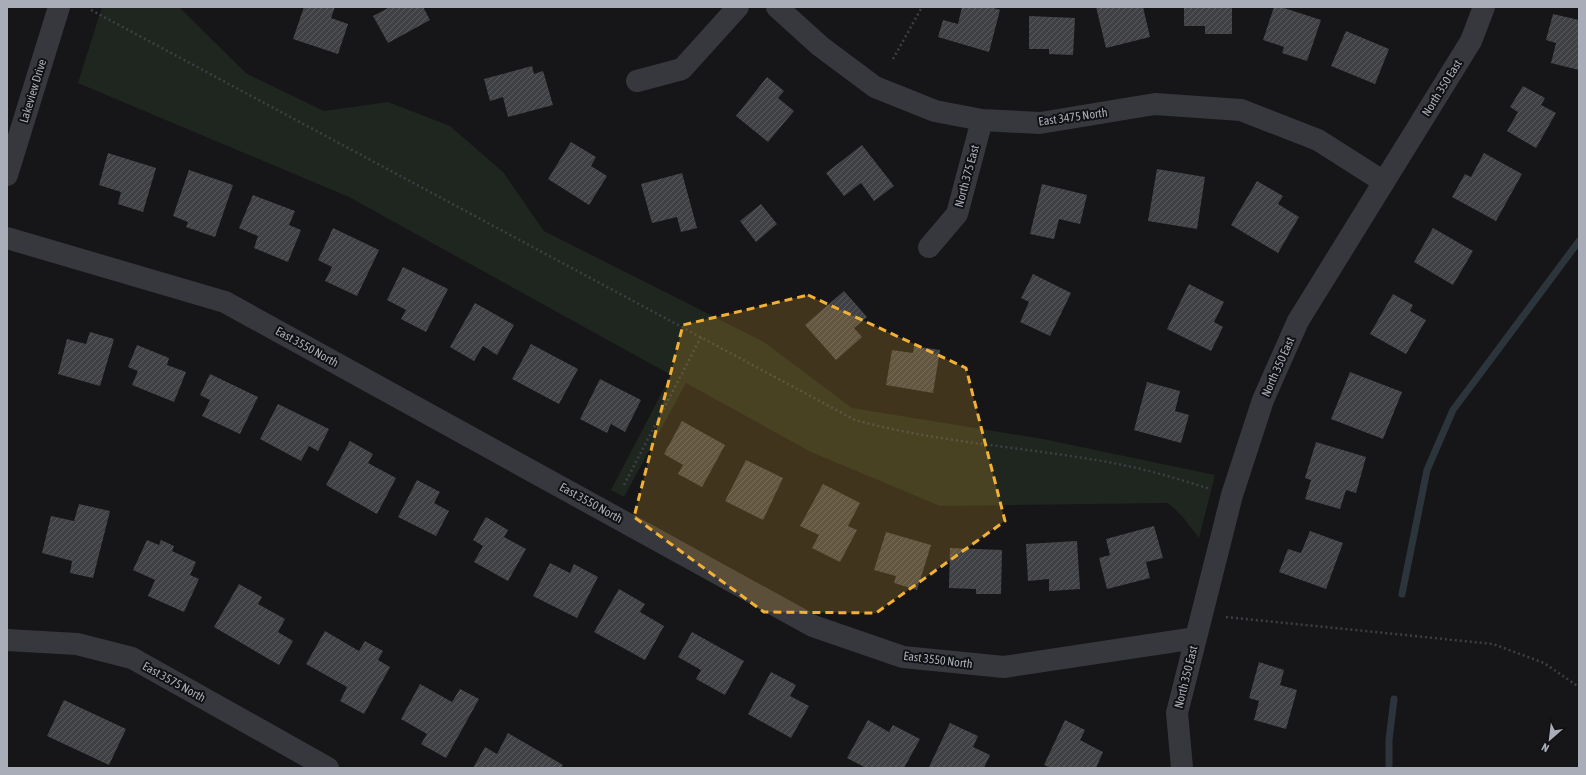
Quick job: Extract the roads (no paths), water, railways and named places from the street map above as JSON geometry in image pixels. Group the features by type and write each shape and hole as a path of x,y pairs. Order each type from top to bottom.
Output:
{"street":[{"name":"Lakeview Drive","path":"7,175 59,7"},
{"path":"637,81 682,69 738,7"},
{"name":"East 3475 North","path":"777,7 820,46 875,87 935,111 982,120 1040,123 1155,104 1241,110 1318,140 1384,182"},
{"name":"North 350 East","path":"1182,768 1177,713 1232,495 1263,400 1298,321 1471,41 1484,7"},
{"name":"North 375 East","path":"929,247 957,214 982,120"},
{"name":"East 3550 North","path":"7,238 225,302 813,626 903,657 1004,667 1196,638"},
{"name":"East 3575 North","path":"7,640 77,644 132,658 328,768"}],"waterway":[{"path":"1402,594 1427,470 1453,410 1579,241"},
{"path":"1389,768 1389,740 1394,699"}]}
